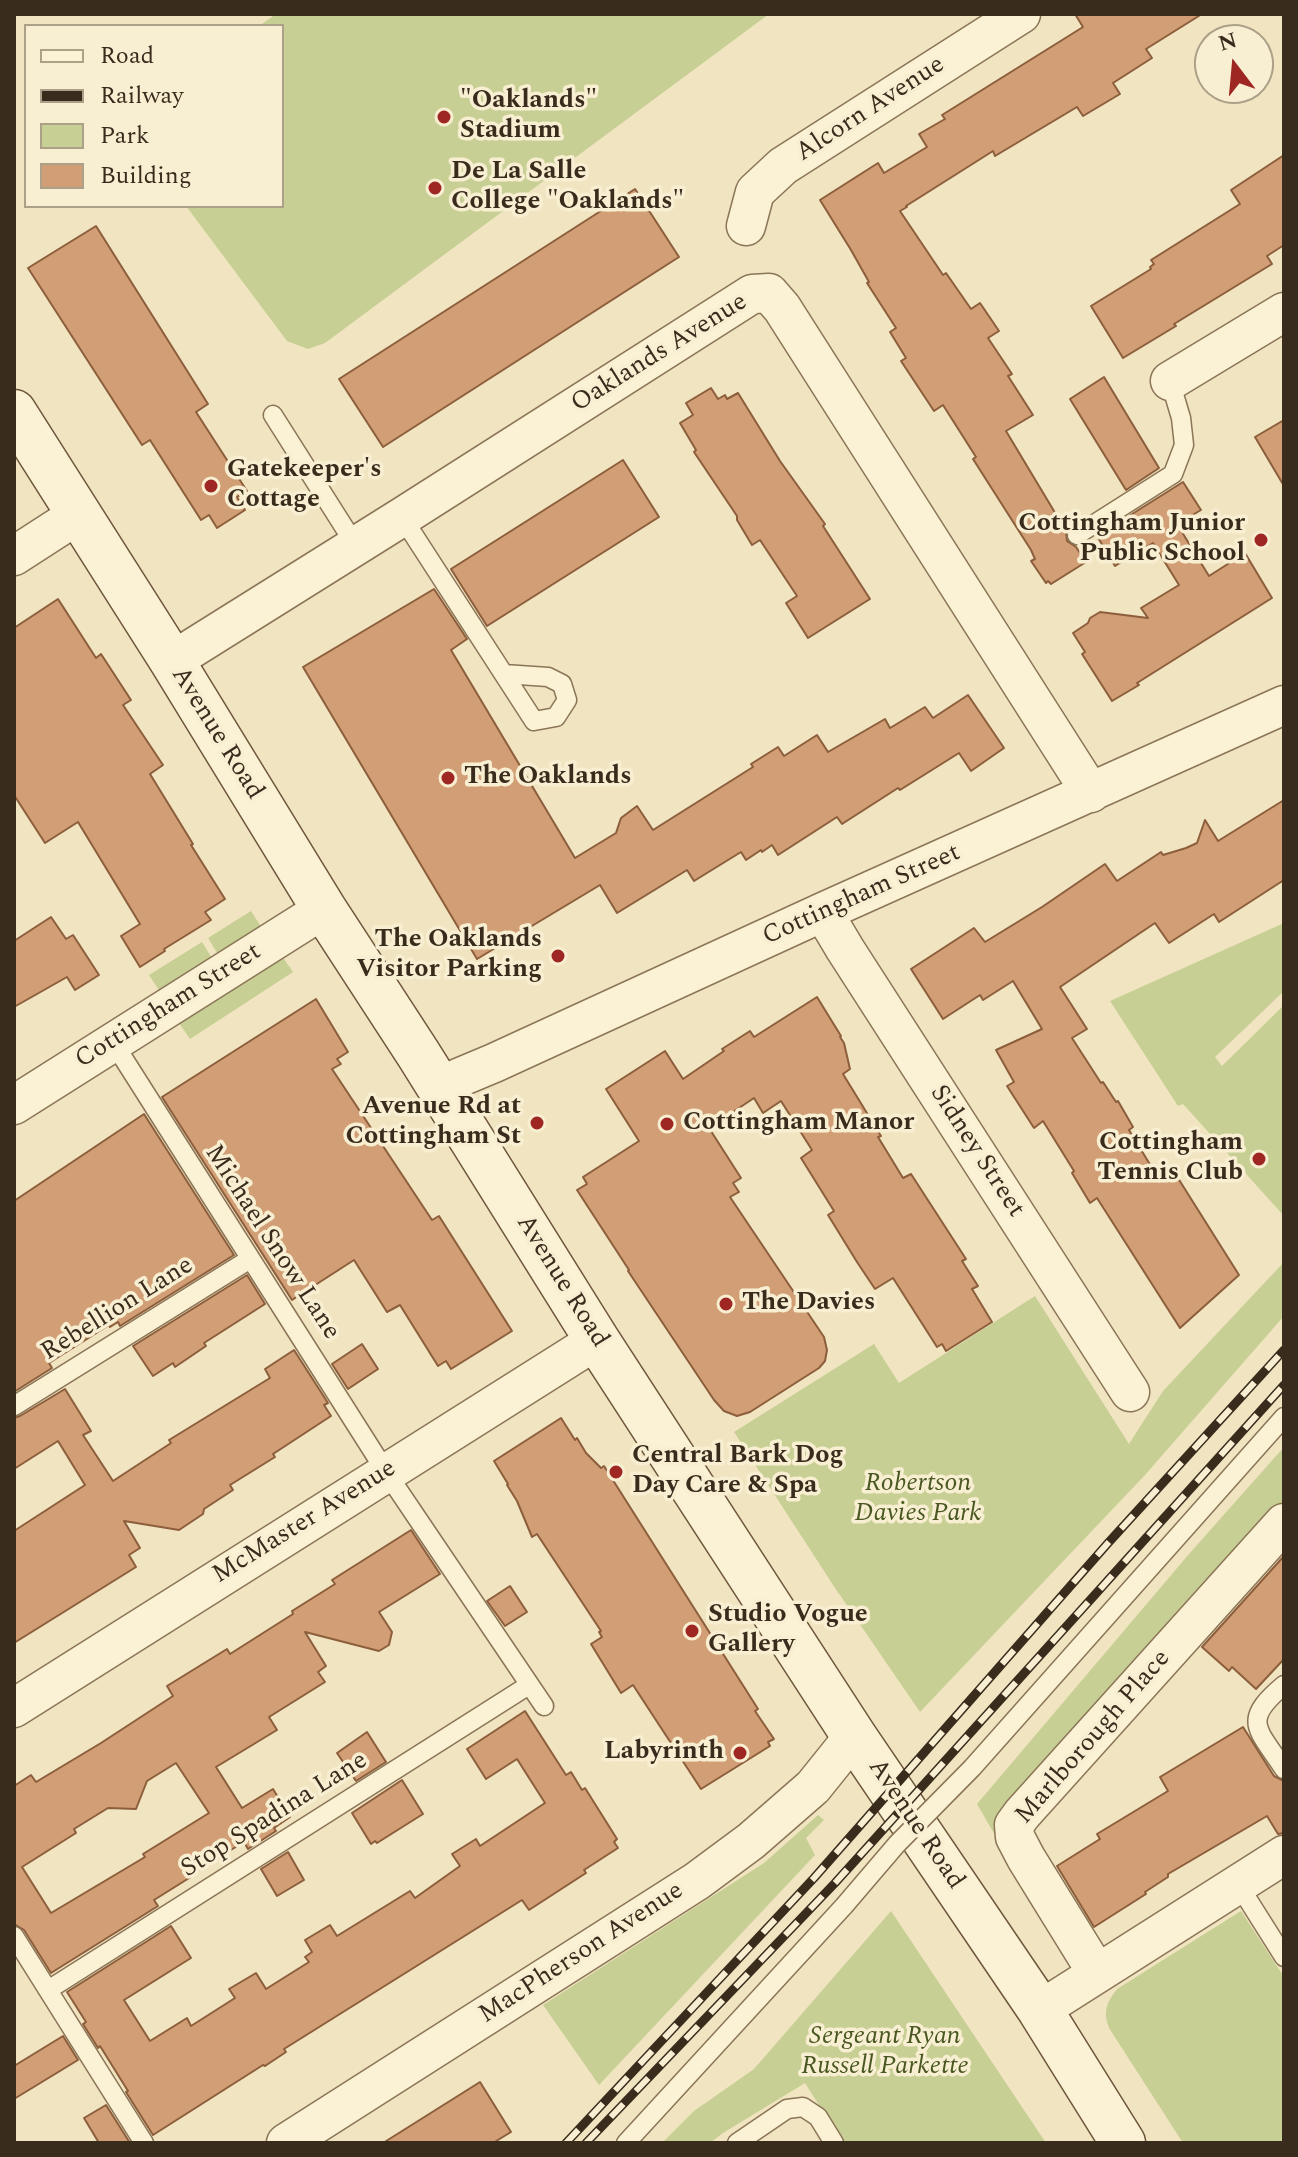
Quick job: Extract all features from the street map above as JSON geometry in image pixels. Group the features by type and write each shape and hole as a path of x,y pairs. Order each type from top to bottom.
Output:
{"main road":[{"name":"Avenue Road","path":"14,412 597,1340 854,1736 1040,2010 1123,2143"}],"street":[{"name":"Alcorn Avenue","path":"746,226 755,192 783,166 1021,14"},
{"name":"Oaklands Avenue","path":"172,661 752,294 769,293 791,321 1091,793"},
{"path":"1170,381 1284,312"},
{"path":"14,556 79,514"},
{"name":"Cottingham Street","path":"439,1086 1284,705"},
{"name":"Cottingham Street","path":"14,1105 324,909"},
{"name":"Sidney Street","path":"823,912 1130,1392"},
{"name":"McMaster Avenue","path":"14,1708 597,1340"},
{"name":"Marlborough Place","path":"1097,1973 1026,1858 1015,1837 1014,1825 1284,1523"},
{"name":"MacPherson Avenue","path":"286,2143 697,1881 751,1841 813,1787 854,1736"},
{"path":"1040,2010 1284,1855"}],"lane":[{"path":"1077,535 1173,474 1184,445 1181,418 1170,381"},
{"path":"273,415 356,546"},
{"path":"402,517 504,674"},
{"name":"Michael Snow Lane","path":"113,1042 386,1472 544,1706"},
{"name":"Rebellion Lane","path":"14,1406 250,1259"},
{"path":"626,2143 897,1844 972,1768 1284,1417"},
{"name":"Stop Spadina Lane","path":"48,1990 529,1685"},
{"path":"1284,1685 1265,1701 1257,1715 1259,1731 1284,1769"},
{"path":"1238,1884 1284,1957"},
{"path":"14,1936 144,2143"},
{"path":"737,2143 787,2109 803,2107 818,2117 834,2143"}],"green space":[{"name":"\"Oaklands\" Stadium","path":"276,14 769,14 325,343 308,349 287,341 187,208 284,208 284,24 262,24"},
{"path":"251,911 262,928 219,956 208,938"},
{"path":"1284,923 1284,991 1215,1057 1222,1066 1284,1005 1284,1216 1183,1104 1178,1106 1110,1001"},
{"path":"202,942 213,960 161,993 149,975"},
{"path":"284,959 293,972 190,1039 177,1020 271,962"},
{"name":"Robertson Davies Park","path":"1284,1262 1284,1316 1145,1475 920,1712 734,1432 874,1344 899,1383 1035,1296 1129,1444 1163,1391"},
{"path":"1284,1447 1284,1507 999,1842 977,1804"},
{"path":"818,1815 824,1820 806,1838 815,1855 599,2085 543,2005 764,1863"},
{"name":"Sergeant Ryan Russell Parkette","path":"891,1911 1046,2143 843,2143 805,2083 710,2143 662,2143 694,2111 754,2069"},
{"path":"1241,1911 1284,1977 1284,2143 1183,2143 1109,2028 1107,2008 1117,1989"}],"building":[{"path":"1075,14 1202,14 1146,49 1152,58 1113,83 1120,94 1083,116 1077,107 995,156 993,151 900,211 943,275 946,273 971,309 980,303 999,331 988,338 1012,374 1008,376 1033,415 1006,431 1066,531 1067,541 1076,547 1086,562 1051,584 1046,583 1031,561 1035,559 1031,550 943,405 934,411 901,361 906,358 890,332 896,328 820,200 878,163 884,173 927,147 919,134 945,119 942,115 1083,27"},
{"path":"1284,155 1284,245 1267,256 1272,264 1123,358 1091,306 1151,269 1154,264 1151,260 1240,204 1231,190"},
{"path":"635,189 679,257 383,447 339,379"},
{"path":"96,226 208,404 196,412 247,491 237,497 245,510 217,528 209,515 201,520 150,440 142,445 28,268"},
{"path":"1104,377 1159,468 1126,490 1070,399"},
{"path":"711,388 718,399 725,395 727,399 738,393 780,461 825,524 823,526 870,599 808,638 786,603 797,596 760,540 752,545 737,516 694,452 696,450 680,423 693,415 686,403"},
{"path":"1284,420 1284,486 1255,437"},
{"path":"623,460 659,517 487,626 451,569"},
{"path":"1183,482 1201,510 1177,524 1209,576 1245,553 1272,598 1112,701 1082,654 1085,652 1073,633 1100,612 1148,618 1141,608 1179,585 1153,543 1115,566 1097,536"},
{"path":"434,589 467,639 451,650 575,858 616,833 621,818 637,806 653,830 753,767 751,764 778,747 784,756 817,735 828,752 885,719 890,728 925,707 933,718 968,695 1004,748 971,771 959,753 842,824 837,817 778,855 772,845 746,860 741,852 694,881 687,870 617,913 600,885 477,959 303,667"},
{"path":"58,599 96,658 101,654 131,700 123,705 163,765 150,774 225,899 205,912 211,920 140,967 121,936 140,924 78,822 45,843 14,795 14,628"},
{"path":"1284,800 1284,880 1219,922 1214,914 1169,943 1155,923 1060,987 1087,1029 1072,1038 1101,1083 1118,1101 1133,1127 1129,1130 1157,1176 1171,1167 1239,1275 1180,1328 1097,1198 1090,1203 1043,1121 1034,1128 1007,1086 1014,1082 996,1050 1042,1029 1013,981 983,1000 980,995 943,1019 911,969 974,928 985,942 1105,864 1117,881 1161,852 1163,855 1197,843 1205,820 1218,841"},
{"path":"51,917 66,939 73,935 99,975 75,990 67,977 14,1007 14,941"},
{"path":"817,997 844,1043 850,1069 843,1074 903,1178 911,1174 966,1259 962,1261 978,1286 972,1289 992,1322 946,1351 942,1344 937,1347 893,1278 875,1289 828,1215 834,1211 801,1158 812,1150 781,1101 763,1113 754,1098 709,1128 741,1178 733,1183 739,1192 730,1197 824,1337 827,1350 825,1361 819,1368 750,1412 737,1416 724,1411 714,1400 577,1190 587,1184 583,1177 639,1141 606,1089 665,1051 683,1079 750,1031 754,1037"},
{"path":"316,999 348,1052 337,1059 341,1064 332,1069 432,1220 439,1216 512,1331 451,1369 446,1361 438,1366 400,1305 387,1312 354,1260 292,1300 162,1097"},
{"path":"144,1114 234,1255 120,1326 118,1322 109,1325 49,1363 52,1368 14,1392 14,1201"},
{"path":"247,1275 265,1304 204,1343 206,1346 175,1367 173,1363 153,1376 133,1346"},
{"path":"362,1344 378,1369 348,1389 332,1364"},
{"path":"294,1350 328,1403 324,1405 331,1416 230,1485 233,1490 179,1530 124,1521 140,1548 129,1555 136,1567 14,1643 14,1531 85,1485 58,1441 14,1469 14,1418 65,1389 91,1431 83,1435 113,1481 171,1443 169,1440 270,1378 265,1369"},
{"path":"561,1418 586,1453 601,1468 604,1466 774,1739 768,1742 770,1746 701,1789 633,1685 621,1693 591,1644 602,1637 601,1631 537,1534 532,1537 517,1501 494,1461"},
{"path":"411,1530 440,1574 379,1612 392,1632 389,1645 379,1651 305,1632 326,1666 318,1672 325,1682 269,1717 277,1730 216,1767 242,1808 273,1789 290,1817 274,1828 276,1831 248,1849 244,1842 193,1873 154,1900 158,1906 51,1973 24,1930 14,1924 14,1786 31,1775 36,1782 101,1743 173,1696 167,1686 227,1649 230,1654 293,1614 292,1611 335,1584 332,1580","holes":["176,1763 209,1813 143,1854 145,1857 51,1913 22,1867 76,1833 74,1829 108,1808 136,1809 147,1781"]},
{"path":"1284,1556 1284,1659 1256,1689 1232,1667 1229,1671 1202,1647"},
{"path":"510,1586 527,1612 505,1626 487,1601"},
{"path":"525,1711 566,1775 571,1772 582,1790 585,1788 617,1839 614,1842 618,1848 529,1910 522,1900 153,2135 100,2046 98,2048 83,2024 86,2022 67,1992 171,1926 191,1958 124,2000 150,2041 187,2018 191,2026 235,1998 229,1989 256,1973 266,1989 309,1962 305,1957 312,1952 305,1940 330,1925 337,1936 410,1891 415,1898 460,1866 452,1854 476,1839 480,1846 545,1803 517,1759 486,1779 467,1749"},
{"path":"1243,1727 1274,1776 1284,1781 1284,1833 1278,1834 1267,1816 1168,1874 1146,1894 1094,1927 1057,1866 1100,1839 1097,1834 1168,1791 1160,1777"},
{"path":"367,1732 386,1762 356,1781 337,1753"},
{"path":"402,1780 423,1814 371,1844 352,1813"},
{"path":"288,1852 304,1880 277,1896 261,1869"},
{"path":"63,2036 78,2060 14,2099 14,2066"},
{"path":"480,2082 511,2132 493,2143 383,2143"},
{"path":"106,2105 130,2143 99,2143 84,2118"}],"railway":[{"path":"566,2143 814,1878 1109,1542 1284,1350"},
{"path":"586,2143 835,1883 1284,1385"}],"place":[{"name":"\"Oaklands\" Stadium","path":"444,117"},
{"name":"De La Salle College \"Oaklands\"","path":"435,188"},
{"name":"Gatekeeper's Cottage","path":"211,486"},
{"name":"Cottingham Junior Public School","path":"1261,540"},
{"name":"The Oaklands","path":"448,778"},
{"name":"The Oaklands Visitor Parking","path":"558,956"},
{"name":"Avenue Rd at Cottingham St","path":"537,1123"},
{"name":"Cottingham Manor","path":"667,1124"},
{"name":"Cottingham Tennis Club","path":"1259,1159"},
{"name":"The Davies","path":"726,1304"},
{"name":"Central Bark Dog Day Care & Spa","path":"616,1472"},
{"name":"Studio Vogue Gallery","path":"692,1631"},
{"name":"Labyrinth","path":"740,1753"}]}
